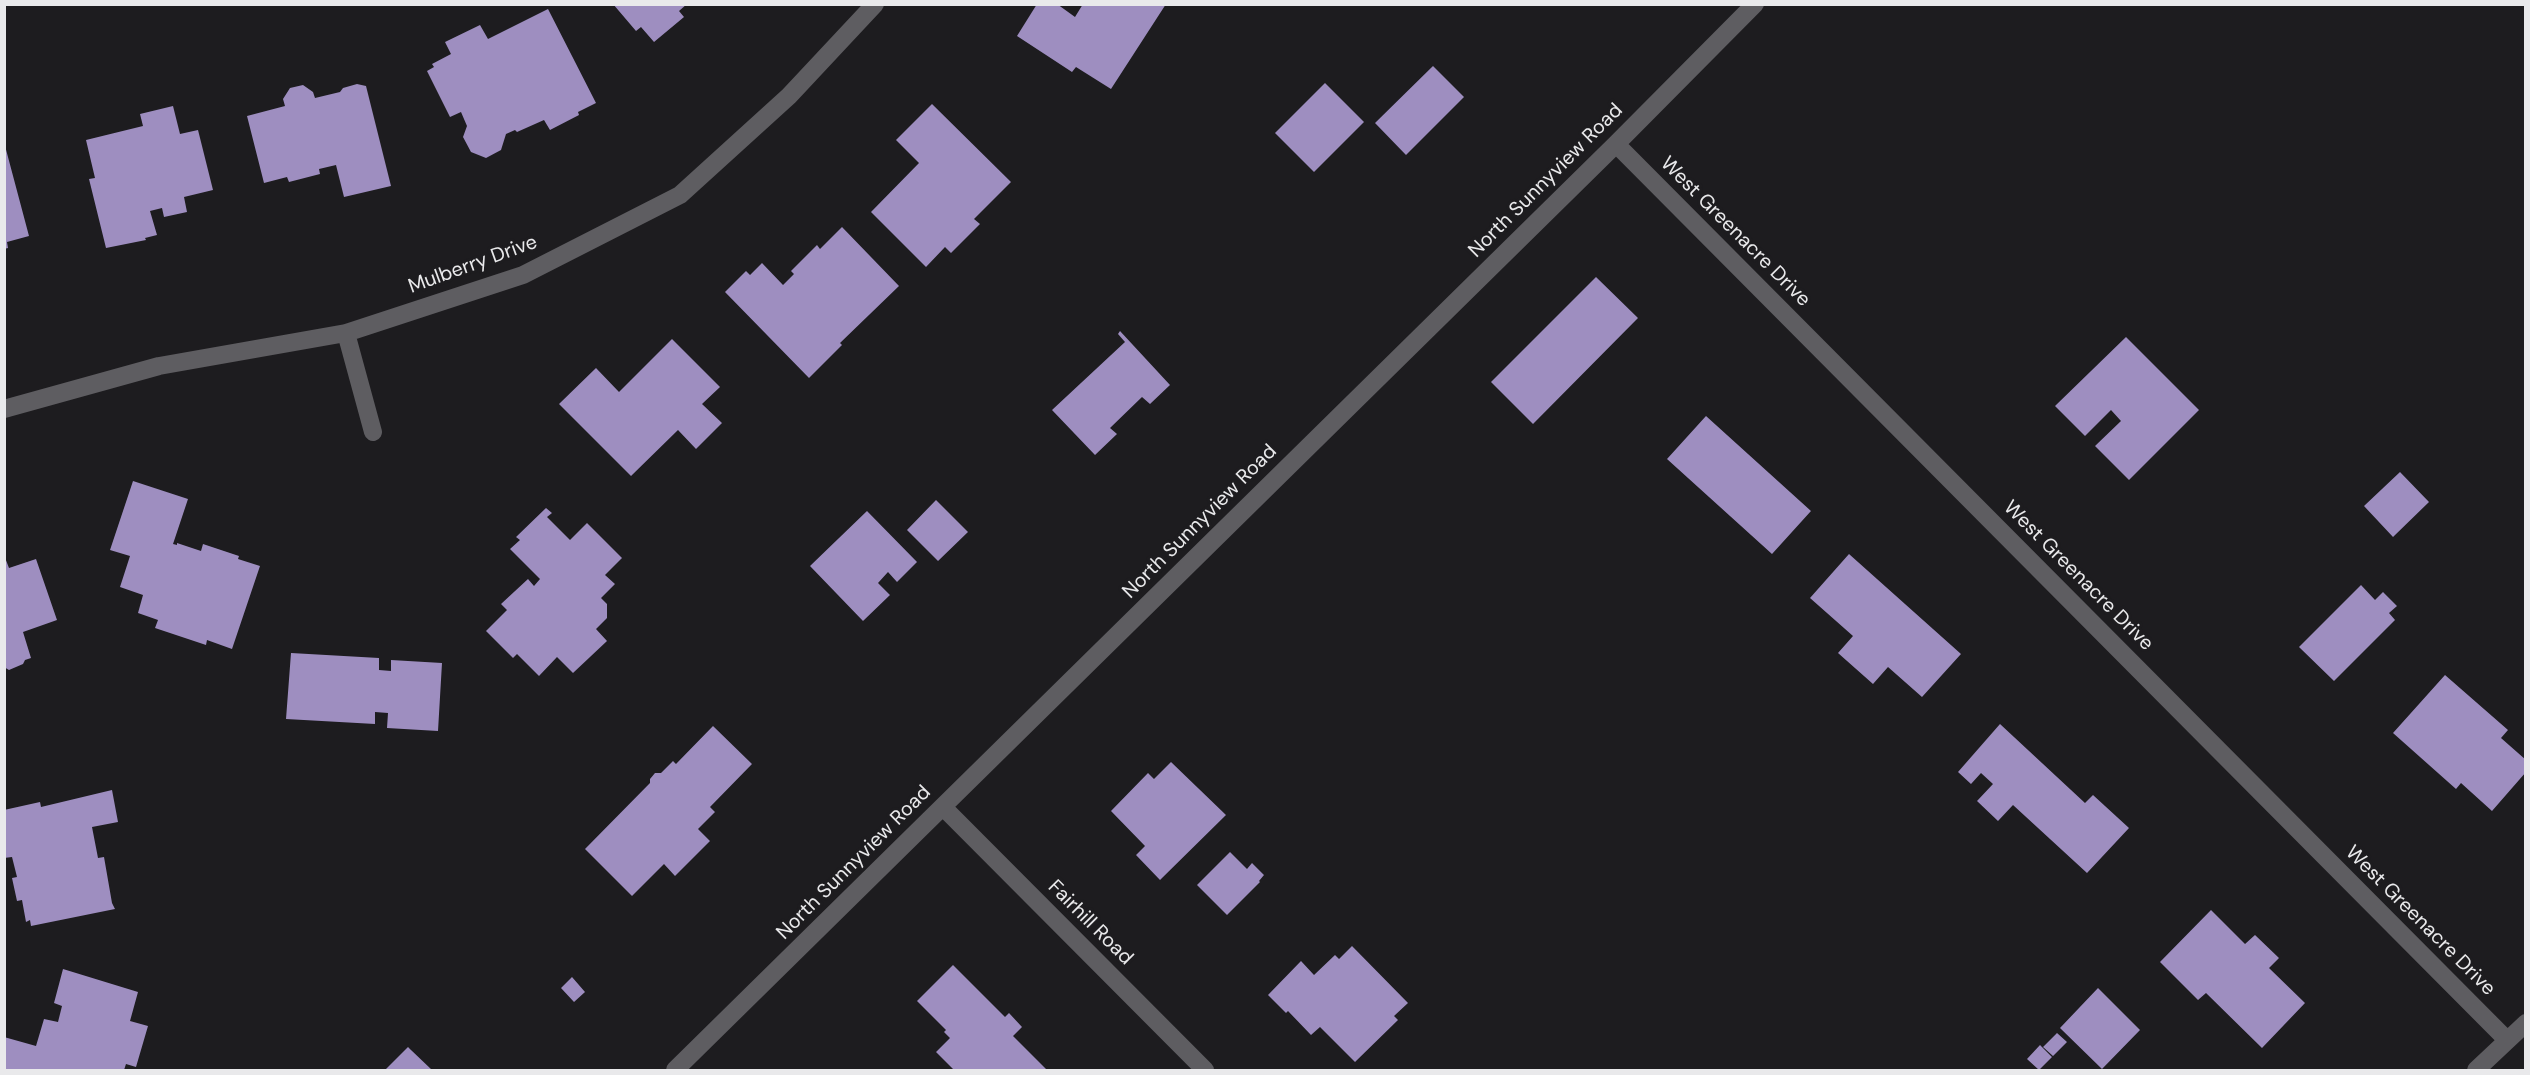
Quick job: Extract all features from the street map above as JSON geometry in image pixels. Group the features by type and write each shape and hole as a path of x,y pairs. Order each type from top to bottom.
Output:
{"street":[{"name":"Mulberry Drive","path":"4,409 159,366 346,333 523,275 680,195 789,96 875,4"},
{"name":"North Sunnyview Road","path":"675,1071 1616,144 1755,4"},
{"name":"West Greenacre Drive","path":"1616,144 2507,1040"},
{"path":"346,333 373,432"},
{"name":"Fairhill Road","path":"943,807 1205,1071"},
{"path":"2476,1071 2526,1023"}],"building":[{"path":"613,4 687,4 679,11 684,17 654,42 641,27 636,31"},
{"path":"1037,4 1057,4 1075,17 1083,4 1166,4 1111,89 1076,67 1072,72 1017,36"},
{"path":"548,9 596,103 550,130 544,120 517,132 515,130 506,134 501,150 486,158 471,152 463,137 467,126 461,112 450,117 427,71 434,67 432,64 451,54 445,42 480,25 488,39"},
{"path":"1433,66 1464,97 1406,155 1375,123"},
{"path":"1325,83 1364,122 1314,172 1275,133"},
{"path":"357,84 366,86 391,186 344,197 336,165 319,169 320,174 289,182 287,177 264,183 247,116 285,106 283,99 290,88 303,85 313,92 315,98 340,92 343,88"},
{"path":"932,104 1011,182 974,219 980,224 951,253 945,247 926,267 871,212 919,163 896,140"},
{"path":"173,106 180,134 198,130 213,190 184,197 187,212 164,217 162,208 150,211 157,235 145,238 146,240 106,248 89,179 95,178 86,140 143,126 140,114"},
{"path":"4,142 29,236 7,242 8,248 4,249"},
{"path":"842,227 899,286 840,343 842,345 809,378 725,292 746,271 750,275 762,263 783,285 794,274 791,271 817,245 820,249"},
{"path":"1596,277 1638,318 1533,424 1491,382"},
{"path":"1120,331 1170,385 1150,404 1142,397 1110,428 1117,434 1095,455 1052,410 1125,342 1118,334"},
{"path":"2126,337 2199,410 2129,480 2095,446 2121,421 2111,410 2085,436 2055,406"},
{"path":"672,339 720,387 702,404 722,423 696,449 678,430 631,476 559,404 596,368 619,392"},
{"path":"1706,416 1811,511 1772,554 1667,459"},
{"path":"2400,472 2429,502 2393,537 2364,506"},
{"path":"133,481 188,499 173,544 177,545 177,543 201,551 203,544 260,566 232,649 207,640 206,645 155,628 158,620 138,613 143,595 120,587 130,556 110,550"},
{"path":"936,500 968,532 938,561 907,530"},
{"path":"546,508 552,513 547,517 570,540 587,523 622,558 605,575 615,584 601,598 607,604 607,618 596,629 607,641 573,673 557,657 539,676 517,654 513,658 486,631 507,610 501,604 528,579 534,586 540,579 510,549 520,540 516,537"},
{"path":"867,511 917,562 897,582 888,572 878,583 890,595 863,621 810,566"},
{"path":"1849,554 1961,654 1922,697 1888,667 1873,684 1838,653 1853,636 1810,598"},
{"path":"4,555 9,568 36,559 57,620 23,632 31,658 9,670 4,667"},
{"path":"2361,585 2375,600 2383,592 2397,606 2389,613 2395,620 2334,681 2299,647"},
{"path":"291,653 379,658 379,670 391,671 391,660 442,663 438,731 387,728 388,713 375,712 375,724 286,719"},
{"path":"2445,675 2508,730 2501,738 2526,760 2526,772 2492,811 2461,783 2456,789 2393,733"},
{"path":"2000,724 2085,803 2093,795 2129,828 2087,873 2013,805 1998,821 1977,801 1993,784 1981,773 1971,784 1958,772"},
{"path":"713,726 752,764 710,807 715,812 698,829 710,841 675,876 664,864 632,896 585,849 650,783 655,773 661,773 673,761 676,764"},
{"path":"1171,762 1226,815 1160,880 1136,855 1145,846 1111,811 1148,773 1154,779"},
{"path":"112,790 118,822 92,827 98,858 104,857 115,909 31,926 30,920 26,922 22,900 17,901 12,878 17,877 12,857 4,858 4,810 40,802 41,807"},
{"path":"1230,852 1247,869 1252,863 1264,875 1260,882 1227,915 1197,885"},
{"path":"2211,910 2245,944 2255,935 2279,958 2269,968 2305,1003 2262,1048 2206,993 2198,1000 2160,962"},
{"path":"1352,946 1408,1003 1394,1016 1398,1020 1355,1062 1320,1027 1311,1035 1288,1011 1286,1013 1268,995 1301,961 1314,975 1335,955 1339,959"},
{"path":"953,965 1005,1017 1009,1013 1022,1027 1013,1036 1047,1070 954,1070 936,1052 950,1038 944,1032 946,1030 917,1001"},
{"path":"63,969 138,992 130,1021 148,1026 136,1067 126,1064 124,1070 4,1070 4,1037 36,1046 44,1019 58,1022 62,1006 54,1003"},
{"path":"572,977 585,992 574,1002 561,988"},
{"path":"2098,988 2140,1030 2102,1069 2060,1028"},
{"path":"2057,1033 2067,1042 2053,1056 2043,1047"},
{"path":"2040,1045 2052,1057 2039,1070 2027,1059"},
{"path":"408,1047 411,1050 432,1070 385,1070"}]}
